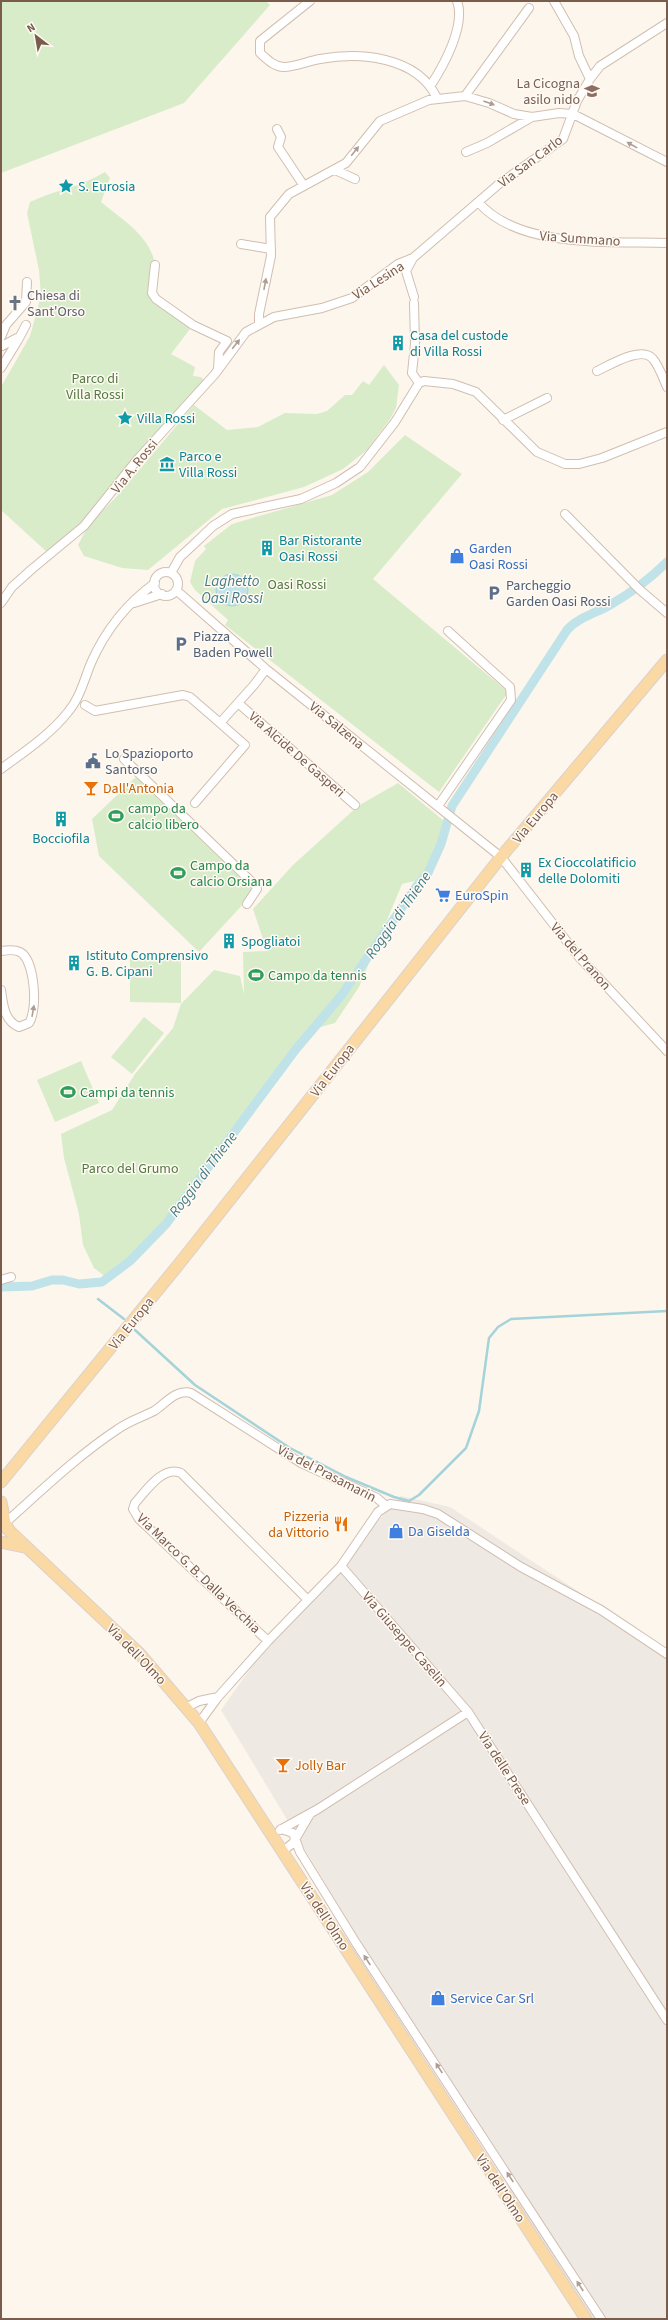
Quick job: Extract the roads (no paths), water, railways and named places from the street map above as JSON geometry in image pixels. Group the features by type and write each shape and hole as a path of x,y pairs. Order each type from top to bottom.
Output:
{"main road":[{"name":"Via Europa","path":"1,1482 179,1264 501,857 667,660"},
{"path":"1,1496 8,1473"},
{"name":"Via dell'Olmo","path":"1,1502 3,1523 11,1534 139,1653 187,1707 199,1723 277,1832 283,1851 586,2319"},
{"path":"1,1542 24,1547"}],"street":[{"path":"310,1 260,41 260,53 271,63 283,67 319,59 358,56 377,58 417,73 431,85 437,98"},
{"path":"431,85 452,46 459,17 457,1"},
{"path":"554,1 574,36 579,56 590,79"},
{"path":"465,96 529,8"},
{"name":"Via San Carlo","path":"479,203 499,184 563,139 590,79 600,66 667,23"},
{"name":"Via San Carlo","path":"260,323 271,249 270,217 289,194 346,163 380,121 437,98 465,96 489,103 514,114 532,116 573,114"},
{"path":"573,114 667,162"},
{"path":"466,152 487,143 532,116"},
{"path":"277,129 282,137 278,147 304,186"},
{"path":"335,170 355,179"},
{"name":"Via Summano","path":"479,203 494,216 533,235 667,243"},
{"name":"Via Lesina","path":"260,323 274,316 322,308 352,298 398,264 413,258 479,203"},
{"path":"241,244 271,249"},
{"path":"413,258 406,271 414,300 416,344 412,373 419,383"},
{"path":"155,265 152,293 156,299 193,325 227,342 219,352 218,370"},
{"path":"1,337 6,325 26,302 26,282"},
{"name":"Via A. Rossi","path":"1,603 12,587 84,526 137,460 218,370 246,332 260,323"},
{"path":"1,368 26,325"},
{"path":"1,343 2,346 14,338 17,338 18,340"},
{"path":"597,371 638,353 647,354 653,358 667,387"},
{"path":"419,383 432,382 466,386 476,392 537,452 565,464 579,464 659,437 667,432"},
{"path":"171,573 180,557 213,526 232,514 301,499 336,483 360,468 395,422 419,383"},
{"path":"503,420 547,398"},
{"path":"659,437 667,442"},
{"path":"565,514 638,587 667,613"},
{"path":"1,769 48,733 68,712 81,689 91,663 106,634 129,604 155,583 160,574 171,573"},
{"path":"129,604 162,594 170,595 176,590 177,580 171,573"},
{"path":"155,583 156,590 162,594"},
{"name":"Via Salzena","path":"176,590 266,669 501,857"},
{"path":"440,809 511,700 510,687 448,631"},
{"path":"220,723 266,669"},
{"path":"85,705 95,711 183,695 190,697 245,745 195,803"},
{"name":"Via Alcide De Gasperi","path":"238,703 355,805"},
{"path":"124,759 255,885 257,889 247,904"},
{"name":"Via del Pranon","path":"501,857 579,957 667,1051"},
{"path":"1,951 15,950 21,952 28,962 33,982 34,1007 29,1023 19,1027 9,1020 5,1013 1,990"},
{"path":"1,1280 11,1277"},
{"name":"Via del Prasamarin","path":"3,1523 118,1428 157,1409 175,1394 185,1392 191,1393 301,1463 377,1498 386,1506 397,1504 438,1514 521,1567 601,1610 667,1654"},
{"name":"Via Marco G. B. Dalla Vecchia","path":"268,1641 139,1519 134,1508 135,1503 164,1473 176,1471 181,1473 308,1600"},
{"path":"199,1723 218,1697 268,1641 341,1566 378,1512 386,1506"},
{"name":"Via Giuseppe Caselin","path":"341,1566 468,1712"},
{"path":"187,1707 199,1701 218,1697"},
{"path":"277,1832 311,1814 468,1712"},
{"name":"Via delle Prese","path":"468,1712 667,2020"},
{"path":"283,1851 295,1840 311,1814"},
{"path":"277,1832 291,1831 295,1840"},
{"name":"Via dell'Olmo","path":"295,1840 300,1852 356,1943 601,2319"},
{"path":"470,2140 486,2141"},
{"path":"514,2208 521,2195"}],"water":[{"name":"Laghetto Oasi Rossi","path":"229,574 235,574 245,581 248,590 247,596 241,603 235,606 229,606 219,599 216,593 216,587 223,577"}],"waterway":[{"name":"Roggia di Thiene","path":"1,1287 32,1286 52,1280 63,1280 79,1284 102,1282 130,1261 166,1224 296,1049 341,996 416,887 428,873 441,844 452,806 567,630 581,619 610,605 633,591 667,562"},
{"path":"98,1299 124,1319"},
{"path":"135,1330 195,1385 290,1448 346,1477 394,1497 409,1501 419,1495 466,1448 479,1411 489,1338 498,1327 511,1319 667,1311"}],"place":[{"name":"La Cicogna asilo nido","path":"592,91"},
{"name":"S. Eurosia","path":"66,186"},
{"name":"Chiesa di Sant'Orso","path":"15,303"},
{"name":"Casa del custode di Villa Rossi","path":"398,343"},
{"name":"Villa Rossi","path":"125,418"},
{"name":"Parco e Villa Rossi","path":"167,464"},
{"name":"Bar Ristorante Oasi Rossi","path":"267,548"},
{"name":"Garden Oasi Rossi","path":"457,556"},
{"name":"Parcheggio Garden Oasi Rossi","path":"494,593"},
{"name":"Piazza Baden Powell","path":"181,644"},
{"name":"Lo Spazioporto Santorso","path":"93,761"},
{"name":"Dall'Antonia","path":"91,788"},
{"name":"campo da calcio libero","path":"116,816"},
{"name":"Bocciofila","path":"61,819"},
{"name":"Ex Cioccolatificio delle Dolomiti","path":"526,870"},
{"name":"Campo da calcio Orsiana","path":"178,873"},
{"name":"EuroSpin","path":"443,895"},
{"name":"Spogliatoi","path":"229,941"},
{"name":"Istituto Comprensivo G. B. Cipani","path":"74,963"},
{"name":"Campo da tennis","path":"256,975"},
{"name":"Campi da tennis","path":"68,1092"},
{"name":"Pizzeria da Vittorio","path":"341,1524"},
{"name":"Da Giselda","path":"396,1531"},
{"name":"Jolly Bar","path":"283,1765"},
{"name":"Service Car Srl","path":"438,1998"}],"park label":[{"name":"Parco di Villa Rossi","path":"95,386"},
{"name":"Oasi Rossi","path":"297,584"},
{"name":"Parco del Grumo","path":"130,1168"}]}
